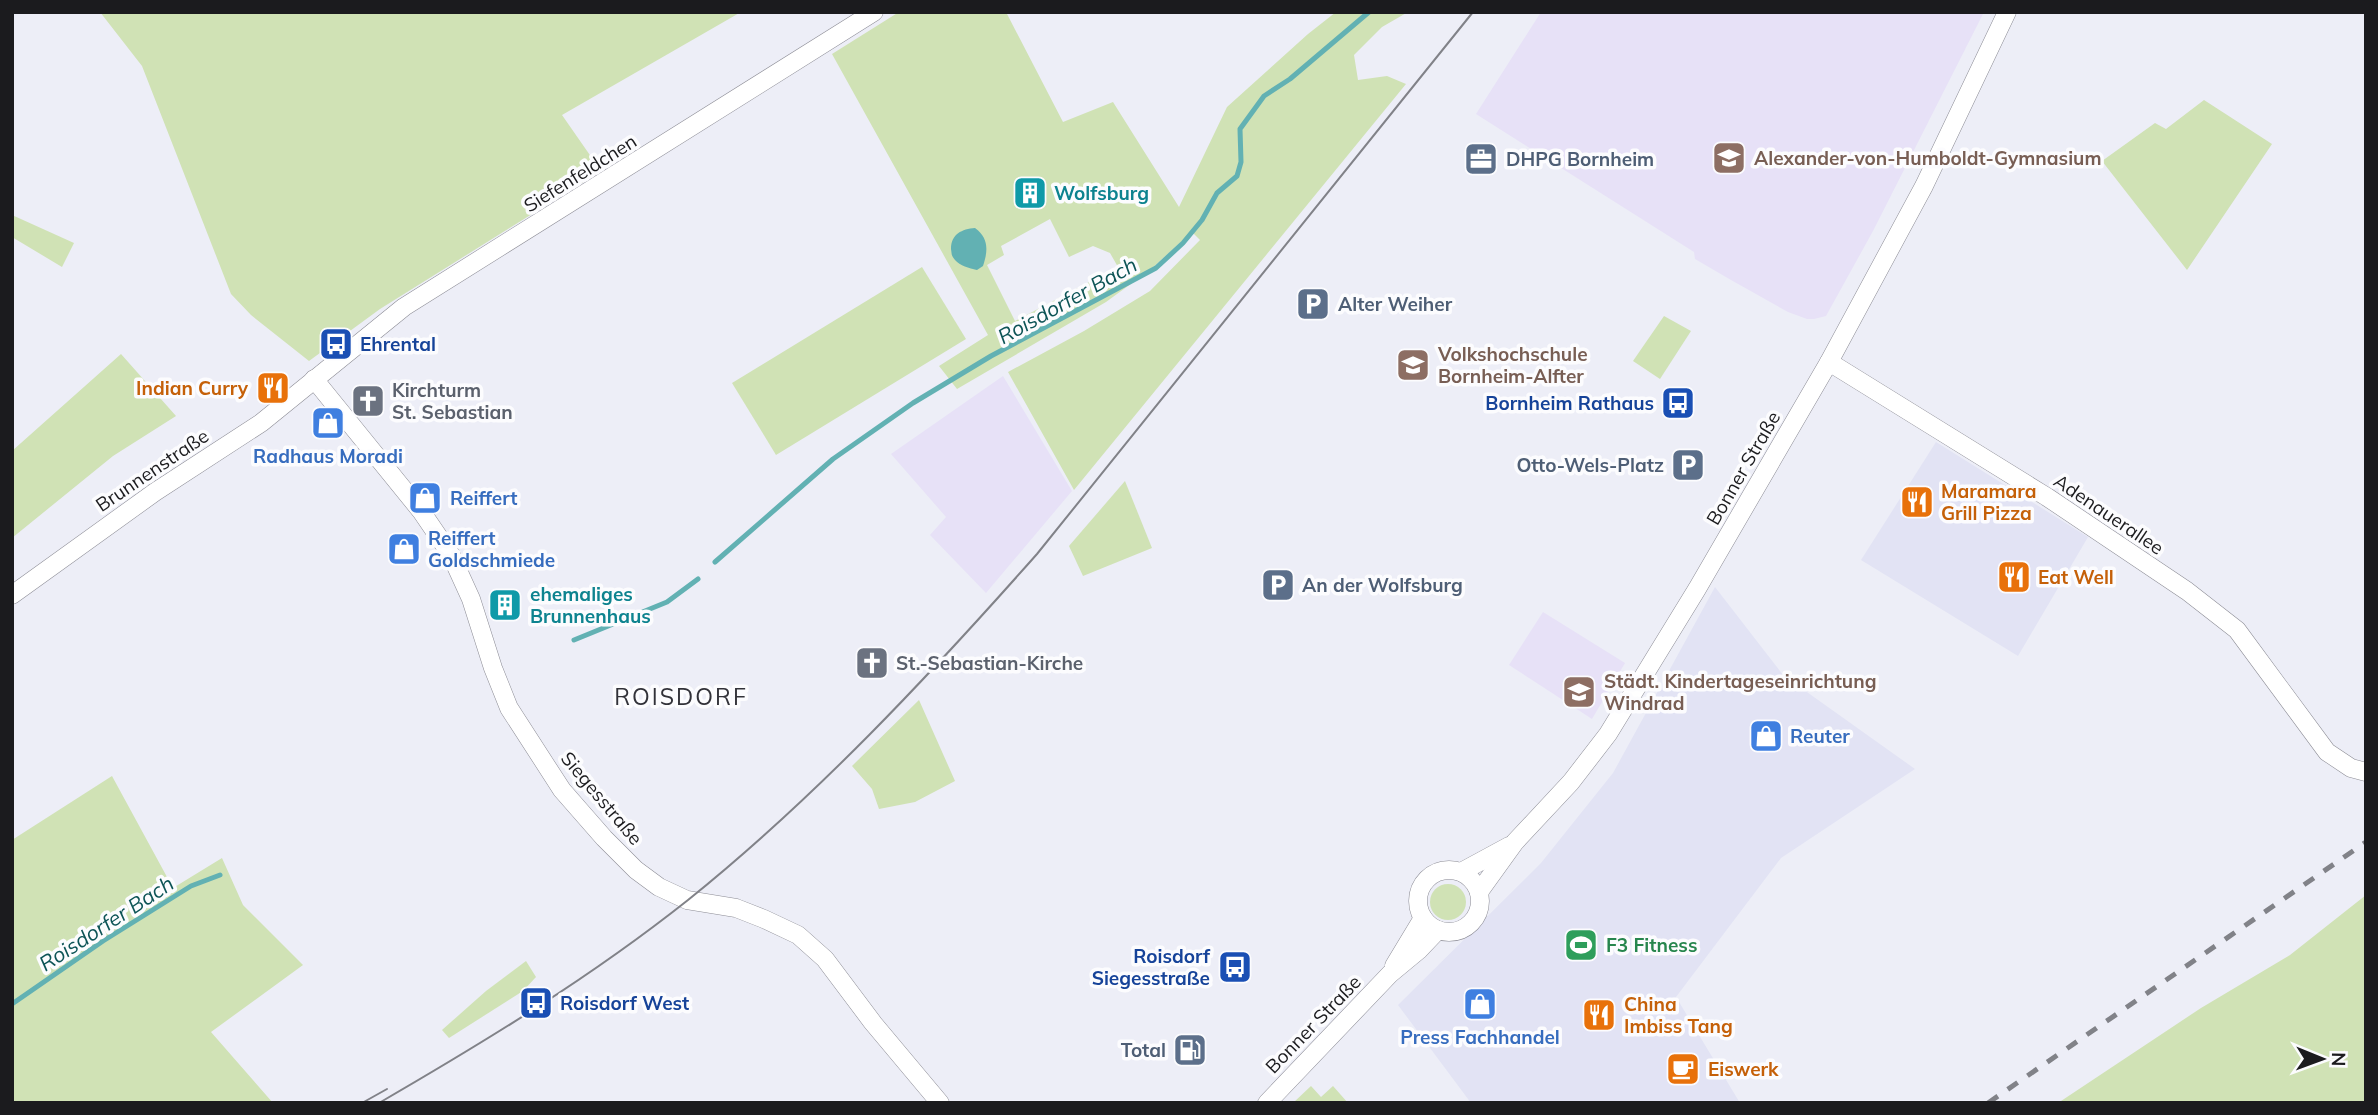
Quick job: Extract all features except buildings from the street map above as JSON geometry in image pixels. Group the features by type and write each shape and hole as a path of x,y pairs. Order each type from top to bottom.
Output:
{"street":[{"name":"Siefenfeldchen","path":"314,379 404,307 587,195 874,12"},
{"name":"Bonner Straße","path":"1479,892 1515,842 1571,782 1608,734 1697,589 1829,362 1924,186 2007,12"},
{"name":"Adenauerallee","path":"1829,362 2047,496 2187,592 2237,630 2327,752 2351,768 2366,772"},
{"name":"Brunnenstraße","path":"12,595 155,492 261,423 314,379"},
{"name":"Siegesstraße","path":"314,379 421,511 451,555 471,599 509,708 562,790 636,870 659,887 687,900 736,908 798,935 825,959 873,1023 940,1103"},
{"name":"Bonner Straße","path":"1461,872 1515,842"},
{"path":"1448,870 1461,872 1469,877 1479,892 1477,915 1470,924 1452,932 1438,930 1423,918 1418,905 1419,892 1426,881 1436,873 1448,870"},
{"name":"Bonner Straße","path":"1390,974 1423,918"},
{"name":"Bonner Straße","path":"1267,1103 1390,974 1438,930"}],"shaded area":[{"name":"Alexander-von-Humboldt-Gymnasium","path":"1541,12 1984,12 1873,231 1826,316 1807,319 1788,312 1695,259 1694,252 1476,114"},
{"path":"1003,376 1072,491 986,593 930,535 946,517 891,454"},
{"path":"1936,442 2088,537 2018,656 1861,560"},
{"path":"1715,587 1783,675 1915,769 1781,858 1676,997 1740,1103 1471,1103 1398,1005 1541,863 1613,773"},
{"name":"Städt. Kindertageseinrichtung Windrad","path":"1543,612 1625,663 1592,719 1509,665"}],"green space":[{"path":"100,12 741,12 562,115 601,171 380,309 309,361 251,315 231,294 142,66"},
{"path":"899,12 1006,12 1063,122 1113,102 1179,207 1227,107 1308,34 1336,12 1408,12 1382,27 1354,55 1358,80 1387,76 1406,84 1074,490 1008,372 1150,291 1200,240 1192,232 1150,270 1106,302 957,389 939,366 988,335 832,54","holes":["1050,219 1069,257 1093,246 1110,253 1118,267 1015,321 987,265 1004,255 1001,246"]},
{"path":"2204,100 2272,144 2187,270 2102,161 2155,123 2166,129"},
{"path":"12,215 74,243 62,267 12,237"},
{"path":"922,267 966,339 776,455 732,383"},
{"path":"1664,316 1691,331 1660,379 1633,361"},
{"path":"121,354 176,416 113,456 12,538 12,451"},
{"path":"1125,481 1152,548 1083,576 1069,546"},
{"path":"919,700 955,781 915,802 879,809 872,789 852,766"},
{"path":"112,776 173,888 222,858 243,905 303,965 211,1032 273,1103 12,1103 12,840"},
{"path":"1448,884 1460,890 1466,902 1460,914 1448,920 1436,914 1430,902 1436,890"},
{"path":"2366,895 2366,1103 2058,1103 2201,1008 2290,955"},
{"path":"526,961 536,977 523,991 449,1038 442,1030 486,991"},
{"path":"1311,1086 1321,1097 1333,1086 1348,1103 1293,1103"}],"water":[{"path":"975,228 983,236 986,245 983,266 977,270 957,262 951,249 958,233"}],"waterway":[{"name":"Roisdorfer Bach","path":"715,562 833,459 913,403 991,356 1156,268 1183,243 1202,220 1217,193 1237,176 1241,162 1240,129 1264,96 1290,79 1369,12"},
{"name":"Roisdorfer Bach","path":"574,640 667,602 698,579"},
{"name":"Roisdorfer Bach","path":"12,1004 103,941 191,886 220,875"}],"tram line":[{"path":"379,1103 537,1007 614,955 735,861 826,778 913,690 1037,554 1473,12"},
{"path":"362,1103 387,1089"}],"railway":[{"path":"1988,1103 2366,842"}],"place":[{"name":"Alexander-von-Humboldt-Gymnasium","path":"1729,158"},
{"name":"DHPG Bornheim","path":"1481,159"},
{"name":"Wolfsburg","path":"1030,193"},
{"name":"Alter Weiher","path":"1313,304"},
{"name":"Ehrental","path":"336,344"},
{"name":"Volkshochschule Bornheim-Alfter","path":"1413,365"},
{"name":"Indian Curry","path":"273,388"},
{"name":"Kirchturm St. Sebastian","path":"368,401"},
{"name":"Bornheim Rathaus","path":"1678,403"},
{"name":"Radhaus Moradi","path":"328,423"},
{"name":"Otto-Wels-Platz","path":"1688,465"},
{"name":"Reiffert","path":"425,498"},
{"name":"Maramara Grill Pizza","path":"1917,502"},
{"name":"Reiffert Goldschmiede","path":"404,549"},
{"name":"Eat Well","path":"2014,577"},
{"name":"An der Wolfsburg","path":"1278,585"},
{"name":"ehemaliges Brunnenhaus","path":"505,605"},
{"name":"St.-Sebastian-Kirche","path":"872,663"},
{"name":"Städt. Kindertageseinrichtung Windrad","path":"1579,692"},
{"name":"Reuter","path":"1766,736"},
{"name":"F3 Fitness","path":"1581,945"},
{"name":"Roisdorf Siegesstraße","path":"1235,967"},
{"name":"Roisdorf West","path":"536,1003"},
{"name":"Press Fachhandel","path":"1480,1004"},
{"name":"China Imbiss Tang","path":"1599,1015"},
{"name":"Total","path":"1190,1050"},
{"name":"Eiswerk","path":"1683,1069"}],"district":[{"name":"ROISDORF","path":"681,696"}]}
